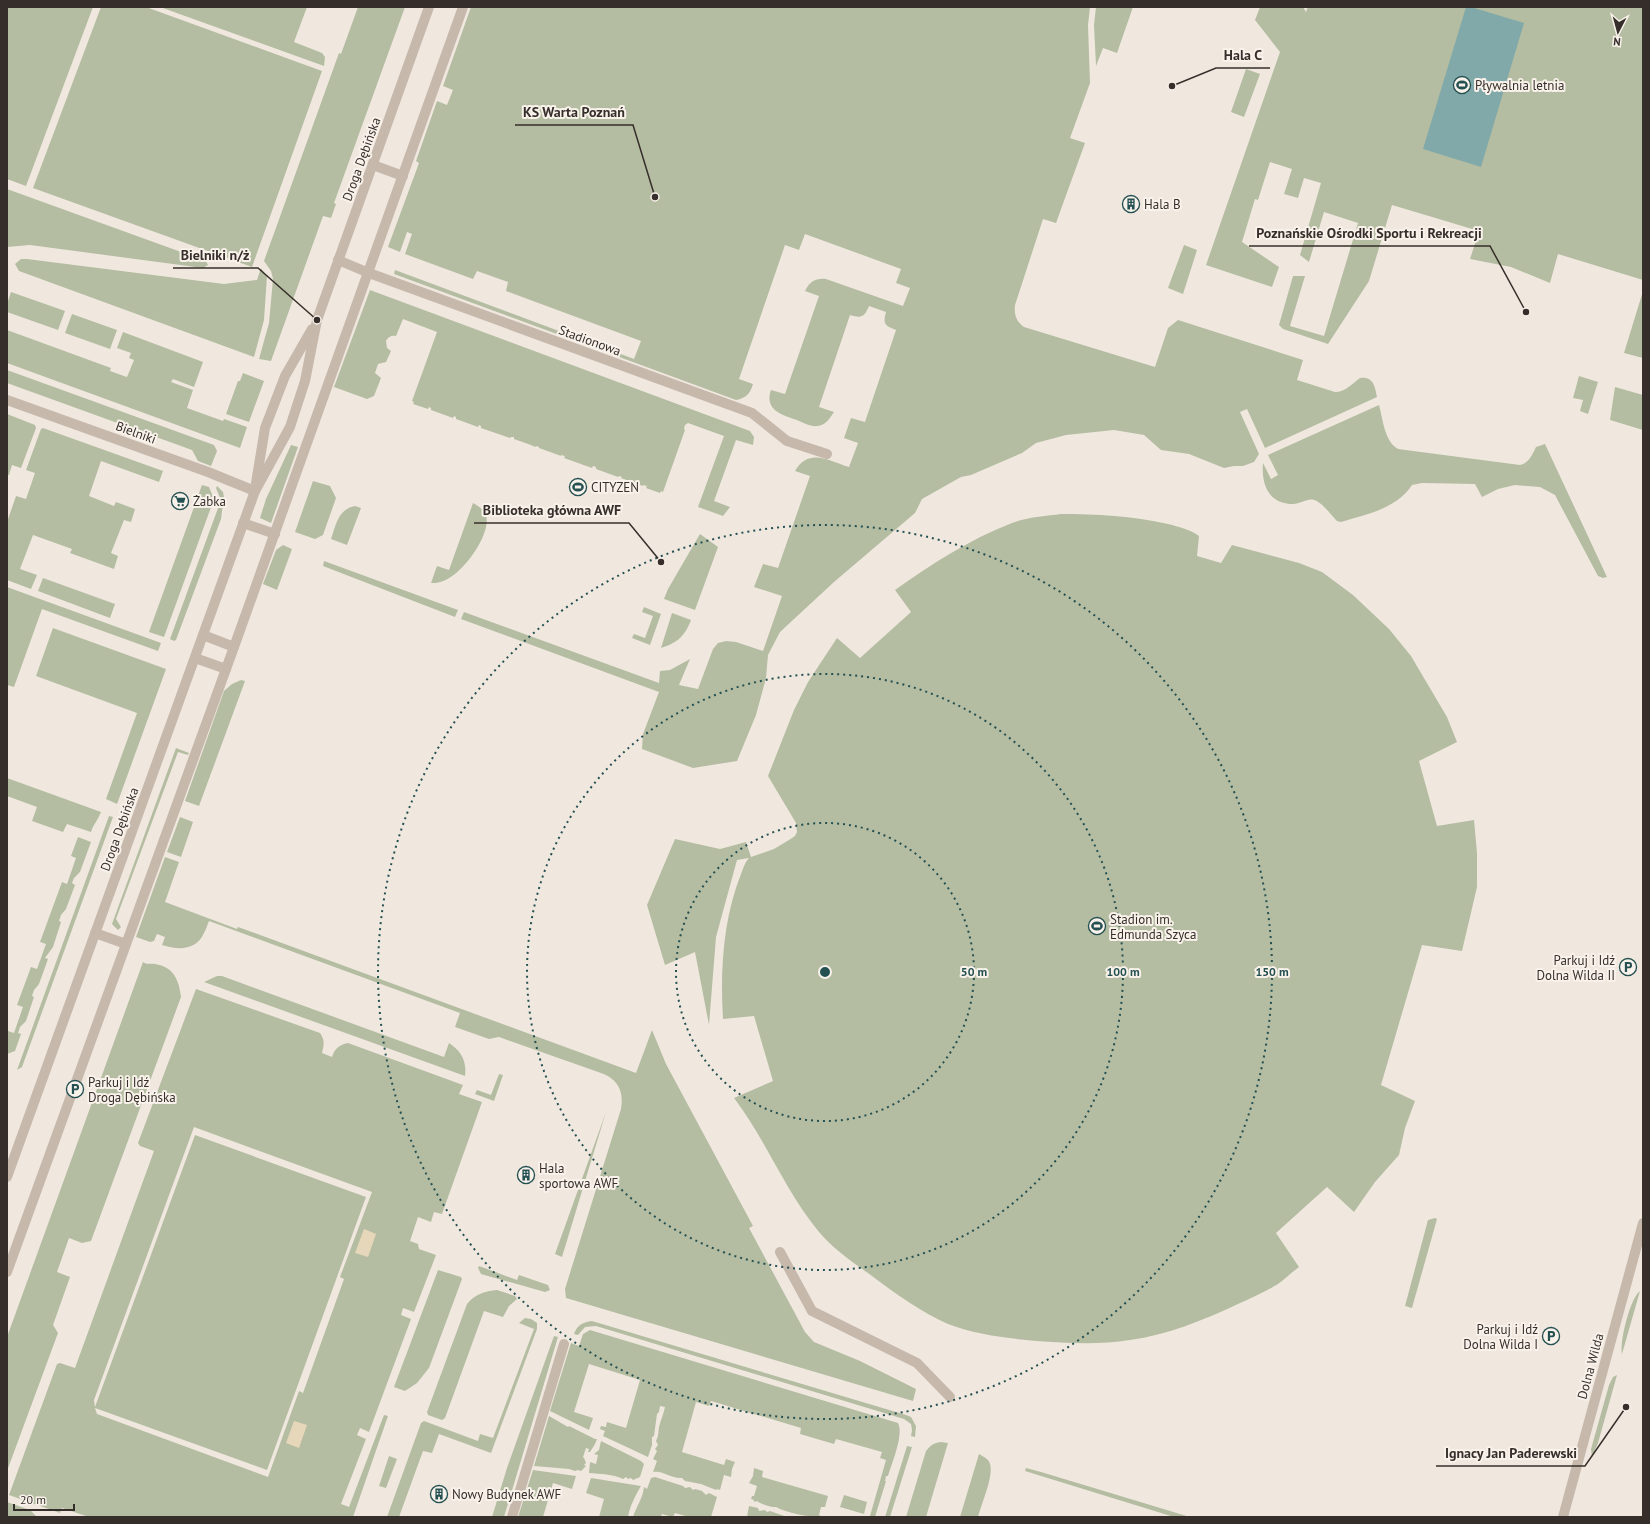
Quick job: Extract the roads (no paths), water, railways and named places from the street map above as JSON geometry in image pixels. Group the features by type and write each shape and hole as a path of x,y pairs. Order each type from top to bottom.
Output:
{"street":[{"name":"Droga Dębińska","path":"7,1177 255,491 290,427 304,381 317,320 429,7"},
{"path":"7,1272 275,534 463,7"},
{"path":"372,165 403,176"},
{"name":"Stadionowa","path":"338,260 368,273 752,413 787,440 827,454"},
{"name":"Droga Dębińska","path":"255,491 265,428 285,376 317,320"},
{"name":"Bielniki","path":"7,400 255,491"},
{"path":"243,523 275,534"},
{"path":"203,635 234,647"},
{"path":"195,658 226,669"},
{"path":"95,933 126,944"},
{"name":"Dolna Wilda","path":"1563,1517 1643,1222"},
{"path":"780,1252 812,1311 917,1363 950,1397"},
{"path":"512,1517 564,1344"}],"water":[{"path":"1466,7 1471,7 1524,23 1481,167 1423,149"}],"place":[{"name":"Pływalnia letnia","path":"1462,85"},
{"name":"Hala C","path":"1172,86"},
{"name":"KS Warta Poznań","path":"655,197"},
{"name":"Hala B","path":"1131,204"},
{"name":"Poznańskie Ośrodki Sportu i Rekreacji","path":"1526,312"},
{"name":"Bielniki n/ż","path":"317,320"},
{"name":"CITYZEN","path":"578,487"},
{"name":"Żabka","path":"180,501"},
{"name":"Biblioteka główna AWF","path":"661,562"},
{"name":"Stadion im. Edmunda Szyca","path":"1097,926"},
{"name":"Parkuj i Idź Dolna Wilda II","path":"1628,967"},
{"name":"Parkuj i Idź Droga Dębińska","path":"75,1089"},
{"name":"Hala sportowa AWF","path":"526,1175"},
{"name":"Parkuj i Idź Dolna Wilda I","path":"1551,1336"},
{"name":"Ignacy Jan Paderewski","path":"1626,1407"},
{"name":"Nowy Budynek AWF","path":"439,1494"}]}
